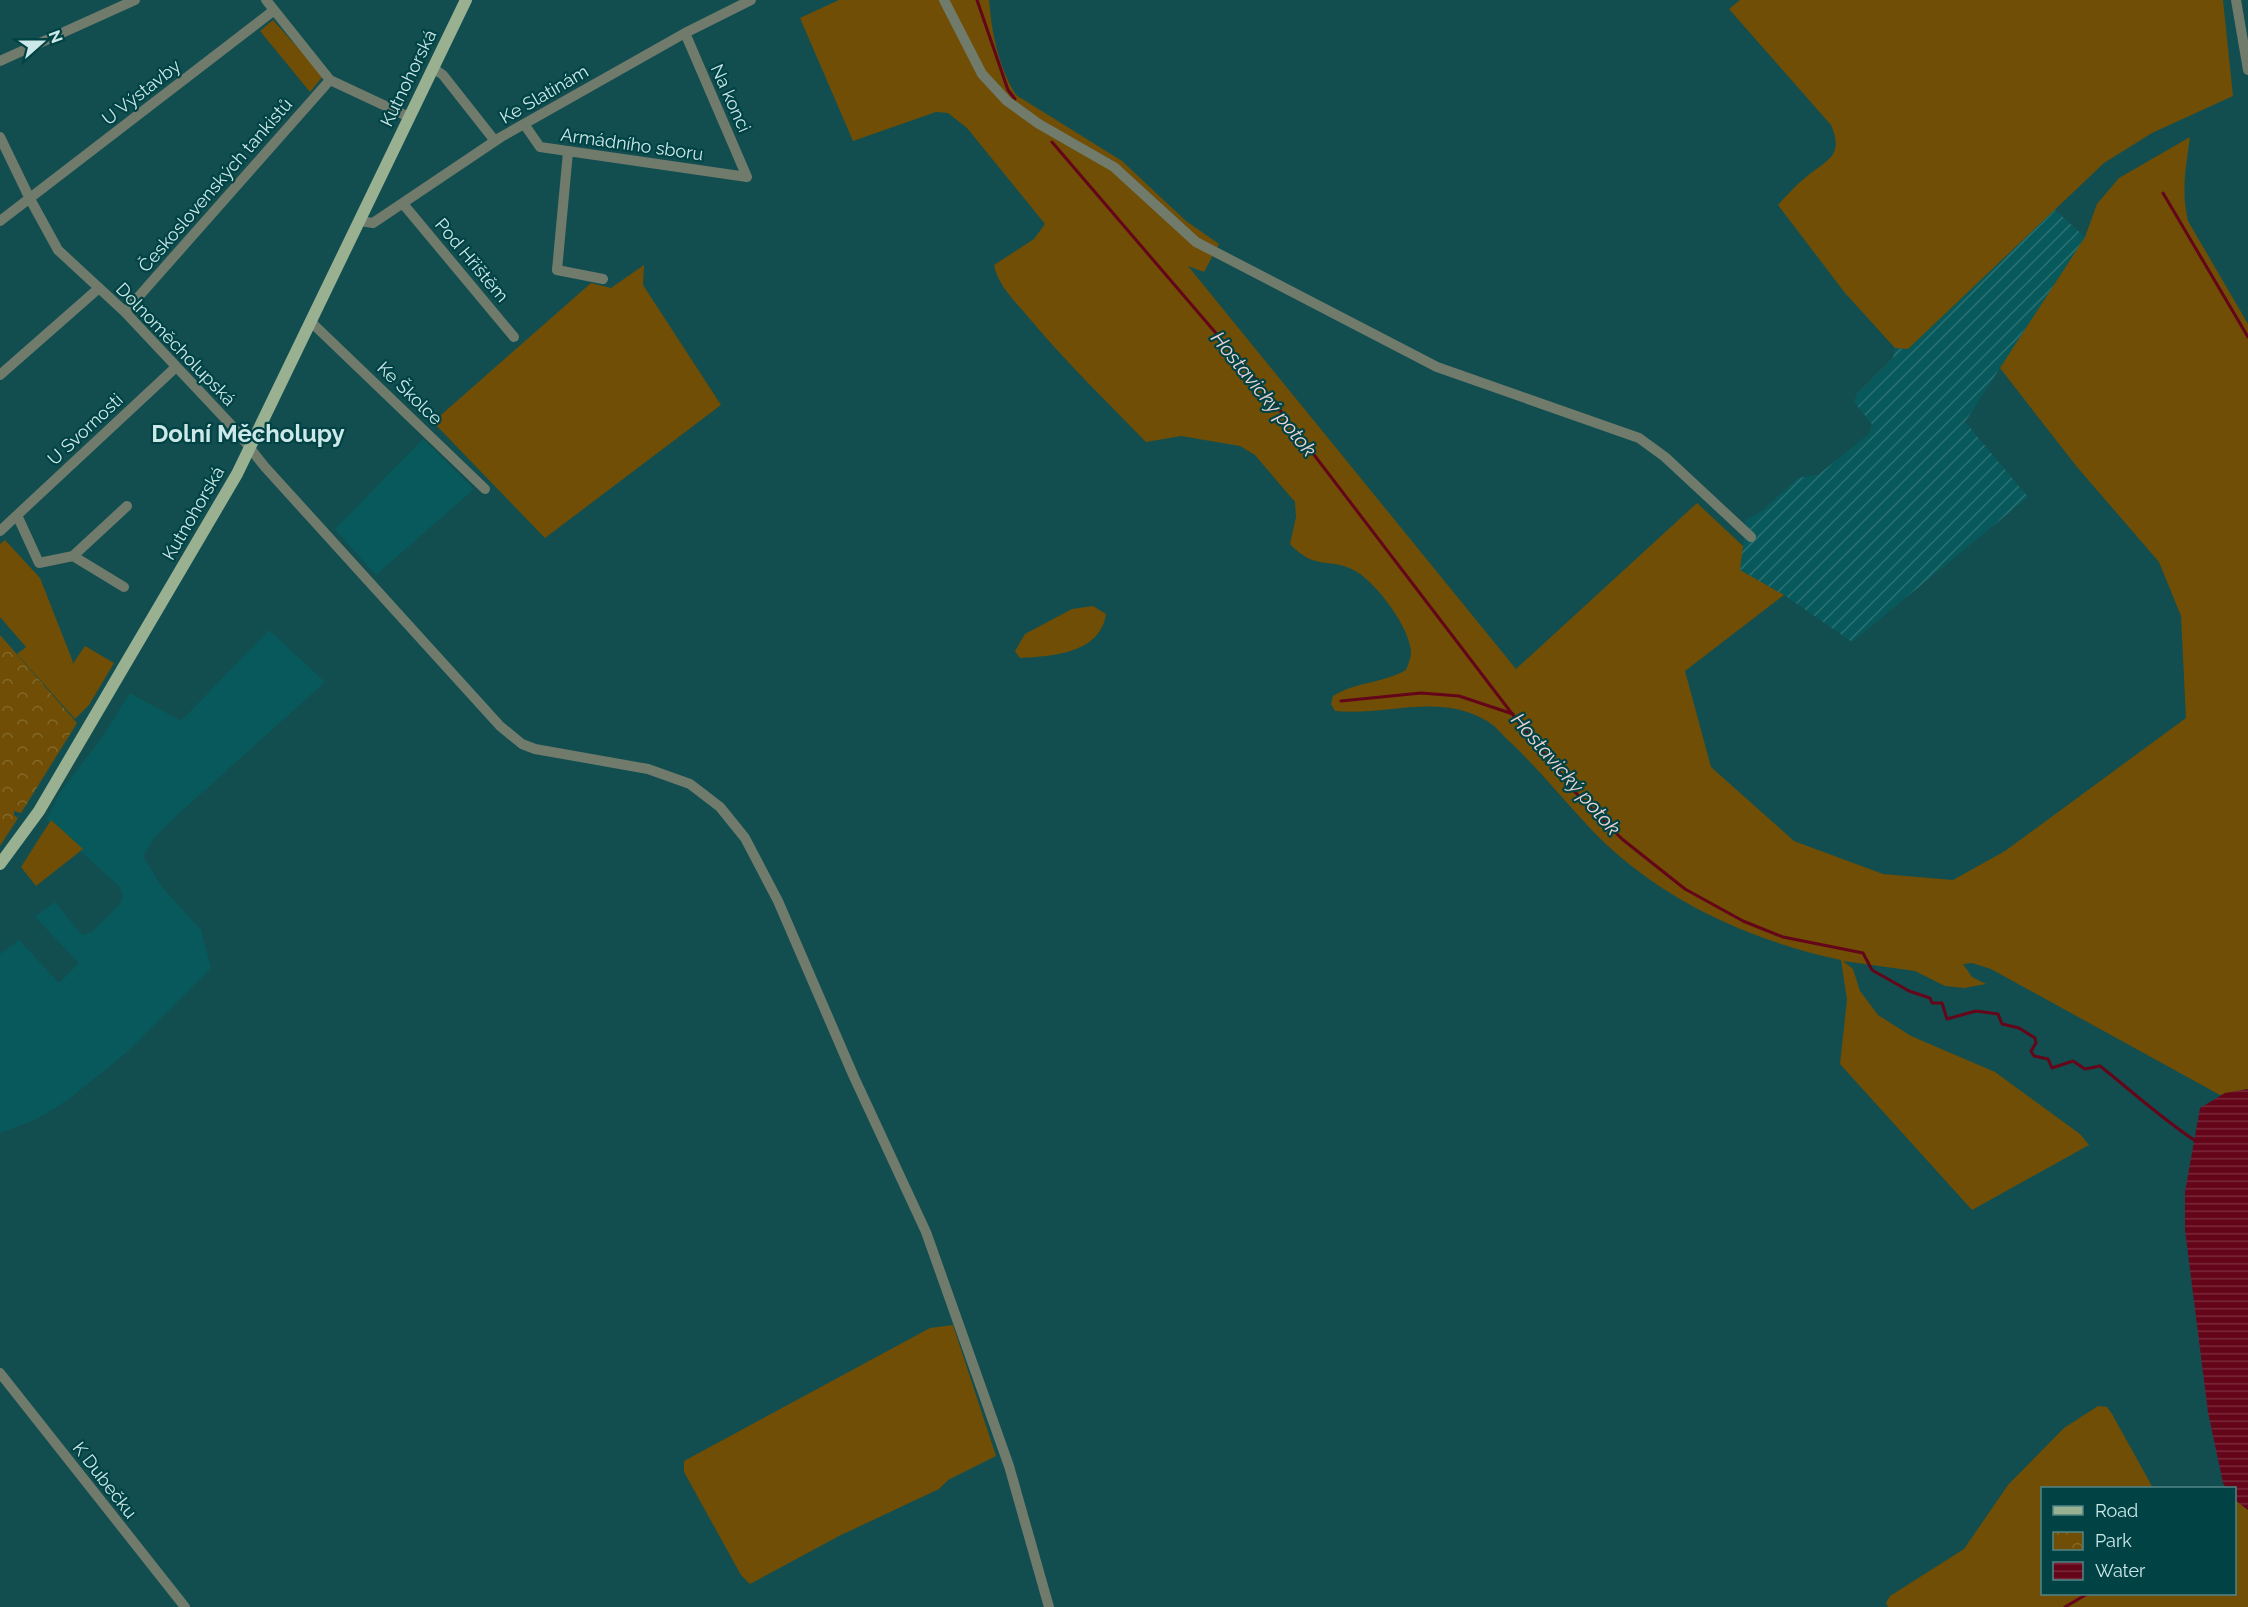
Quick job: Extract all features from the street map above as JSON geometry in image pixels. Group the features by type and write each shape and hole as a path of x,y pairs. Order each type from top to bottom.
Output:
{"main road":[{"name":"Kutnohorská","path":"0,864 39,811 220,504 250,447 466,0"}],"street":[{"path":"0,61 135,0"},
{"path":"266,0 330,80 409,117"},
{"name":"Ke Slatinám","path":"360,221 373,223 404,205 495,141 685,33 751,0"},
{"path":"944,0 982,74 1006,101 1039,124 1114,166 1196,242 1437,366 1639,438 1665,457 1751,537"},
{"path":"2236,0 2248,70"},
{"name":"U Výstavby","path":"0,221 273,11"},
{"name":"Na konci","path":"685,33 747,177"},
{"path":"433,68 443,75 495,141"},
{"name":"Československých tankistů","path":"125,312 330,80"},
{"name":"Armádního sboru","path":"525,124 540,147 747,177"},
{"name":"Dolnoměcholupská","path":"0,137 58,250 125,312 250,447 500,726 522,744 556,754 648,769 690,784 720,807 745,838 778,901 854,1077 930,1243 1009,1466 1049,1607"},
{"path":"568,152 557,270 603,279"},
{"name":"Pod Hřištěm","path":"404,205 514,337"},
{"path":"0,375 99,288"},
{"name":"Ke Školce","path":"311,322 485,489"},
{"name":"U Svornosti","path":"0,531 176,367"},
{"path":"17,515 39,563 73,556 127,506"},
{"path":"73,556 124,587"},
{"name":"K Dubečku","path":"0,1373 185,1607"}],"shaded area":[{"path":"2055,210 2085,237 1965,422 2028,497 1852,642 1784,595 1740,570 1746,520 1762,511 1798,478 1818,475 1869,434 1872,424 1854,402 1857,394 1893,358 1895,348 1908,349"},
{"path":"423,439 474,489 376,575 335,529"},
{"path":"269,630 325,682 175,817 154,838 143,856 161,886 201,930 211,968 127,1052 69,1099 37,1119 0,1133 0,954 19,940 59,983 79,963 35,917 55,902 82,935 92,932 120,904 123,896 120,887 46,820 61,791 101,739 130,693 181,721"}],"green space":[{"path":"839,0 989,0 997,49 1016,95 1122,161 1186,221 1219,244 1204,272 1188,266 1516,669 1697,503 1743,546 1740,570 1784,595 1685,671 1711,767 1794,841 1883,874 1953,880 2005,851 2186,718 2181,616 2159,562 2077,467 2000,368 2085,237 2097,204 2119,178 2190,137 2185,189 2188,221 2248,324 2248,1089 2220,1095 1991,969 1972,963 1963,964 1972,977 1986,984 1964,988 1945,986 1915,971 1843,961 1853,969 1860,991 1878,1015 1911,1036 1995,1072 2080,1134 2089,1145 1972,1210 1840,1064 1847,1000 1841,960 1771,941 1737,928 1672,894 1642,874 1588,826 1497,729 1469,712 1432,706 1374,711 1335,711 1331,704 1333,696 1406,670 1411,654 1409,642 1399,619 1383,596 1357,572 1347,567 1308,558 1290,544 1296,517 1295,502 1255,455 1240,446 1181,436 1146,442 1043,334 1003,287 994,265 1034,239 1045,224 967,128 948,113 936,112 853,141 800,18"},
{"path":"1740,0 2223,0 2233,96 2152,133 2104,163 1908,349 1895,348 1845,293 1778,205 1798,184 1831,157 1836,144 1835,136 1831,125 1729,9"},
{"path":"273,20 323,76 310,92 260,31"},
{"path":"644,265 643,285 721,405 545,538 433,422 591,283 611,288"},
{"path":"5,540 40,578 73,662 72,665 85,646 114,663 89,705 75,719 17,654 26,647 0,617 0,544"},
{"path":"1093,606 1106,614 1102,627 1085,645 1060,654 1033,657 1020,658 1015,651 1025,634 1072,609"},
{"path":"0,635 77,723 21,813 14,811 14,815 18,818 0,846"},
{"path":"51,820 83,849 36,886 21,867"},
{"path":"953,1325 996,1456 948,1480 939,1489 839,1536 750,1584 741,1575 684,1472 684,1461 930,1328"},
{"path":"2098,1406 2107,1407 2152,1487 2041,1487 2041,1595 2236,1595 2236,1500 2248,1510 2248,1607 1888,1607 1886,1603 1890,1596 1964,1549 2008,1485 2064,1428"}],"water":[{"path":"2248,1089 2248,1510 2236,1501 2236,1487 2225,1487 2223,1483 2208,1412 2185,1230 2185,1192 2200,1108 2225,1093"}],"waterway":[{"name":"Hostavický potok","path":"977,0 1008,90 1015,99"},
{"name":"Hostavický potok","path":"1052,142 1263,388 1513,715 1575,792 1622,839 1685,889 1743,921 1783,937 1863,953 1872,970 1909,991 1930,998 1932,1003 1942,1003 1947,1019 1976,1011 1998,1014 2002,1024 2019,1028 2035,1038 2036,1043 2031,1051 2034,1056 2048,1059 2052,1068 2073,1061 2085,1069 2100,1066 2197,1142"},
{"path":"2163,193 2248,337"},
{"path":"1341,701 1421,693 1459,696 1513,714"},
{"path":"2065,1607 2085,1595"}],"district":[{"name":"Dolní Měcholupy","path":"248,433"}]}
